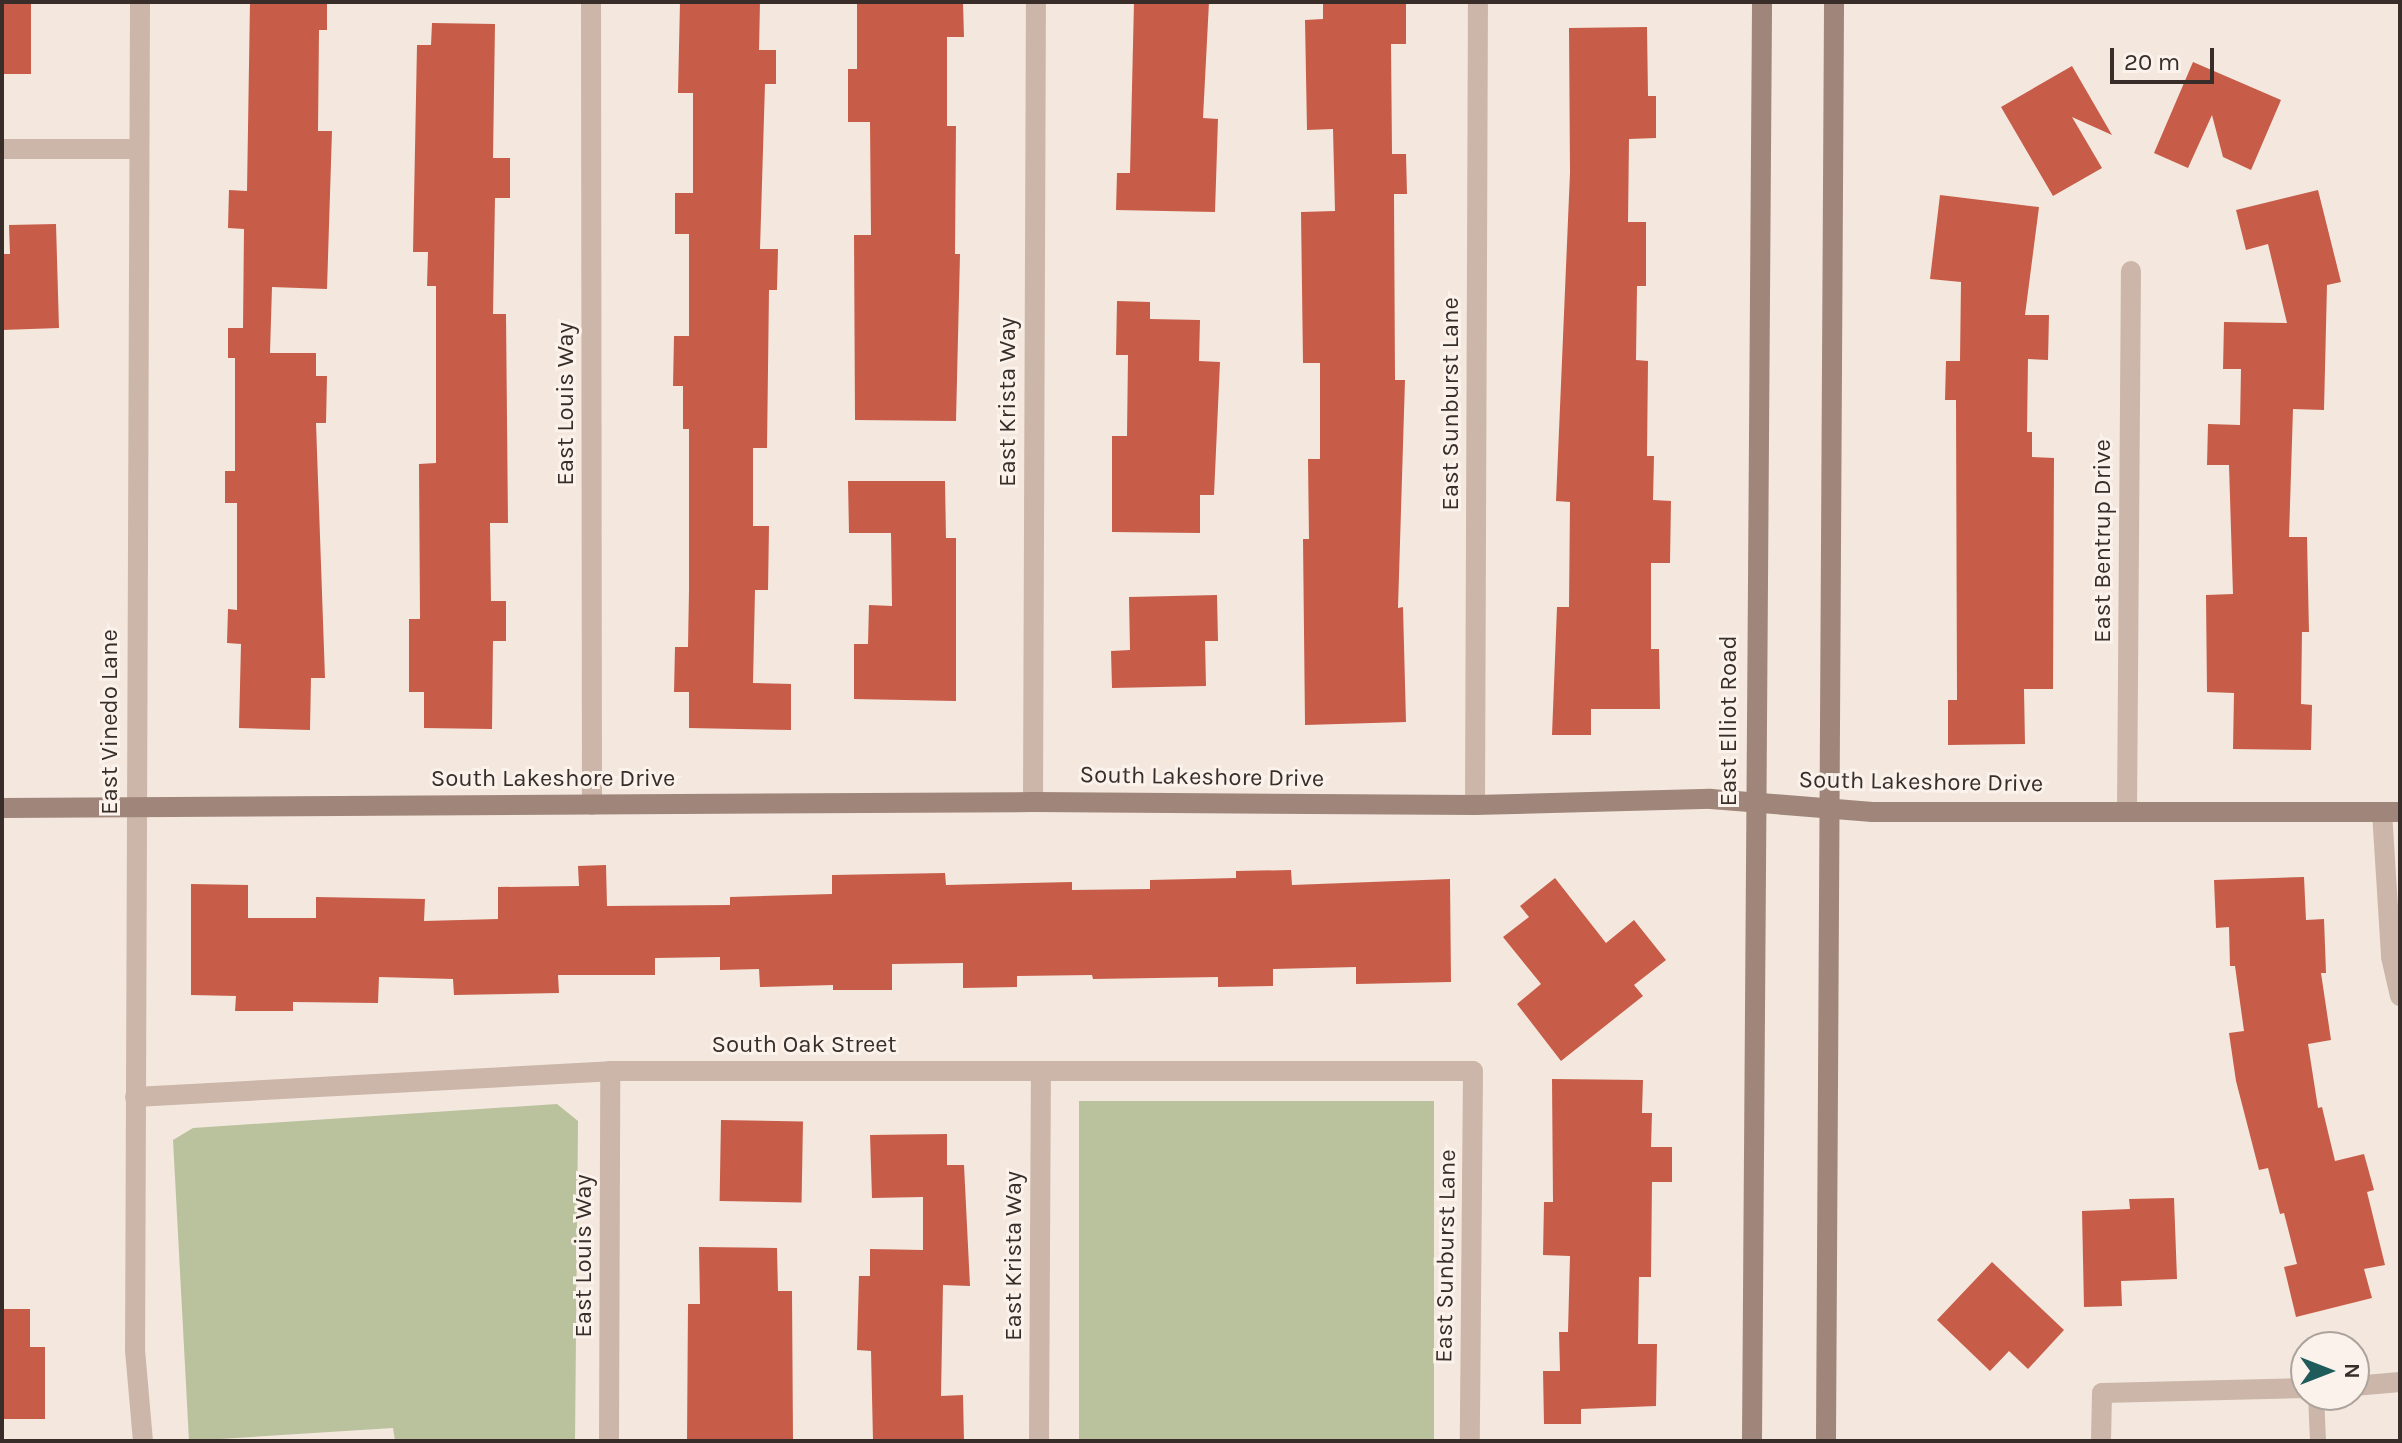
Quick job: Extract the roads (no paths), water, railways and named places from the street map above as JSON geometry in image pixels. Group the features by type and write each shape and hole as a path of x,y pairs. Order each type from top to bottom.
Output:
{"main road":[{"name":"East Elliot Road","path":"1752,1441 1754,803 1762,2"},
{"path":"1826,1441 1834,2"},
{"name":"South Lakeshore Drive","path":"2,808 1033,802 1754,803 1829,808 2391,812"}],"street":[{"name":"East Vinedo Lane","path":"140,2 135,1350 143,1441"},
{"name":"East Louis Way","path":"591,2 592,805"},
{"name":"East Krista Way","path":"1033,802 1036,2"},
{"name":"East Sunburst Lane","path":"1475,805 1478,2"},
{"path":"2,149 139,149"},
{"name":"East Bentrup Drive","path":"2127,812 2131,271"},
{"path":"2391,812 2391,957 2400,996"},
{"name":"East Louis Way","path":"609,1441 610,1071"},
{"name":"South Oak Street","path":"135,1097 610,1071 1473,1071"},
{"name":"East Krista Way","path":"1039,1441 1041,1071"},
{"name":"East Sunburst Lane","path":"1470,1441 1473,1071"},
{"path":"2370,1385 2400,1382"},
{"path":"2101,1441 2102,1393 2290,1388"}],"lane":[{"path":"2317,1411 2318,1441"}]}
